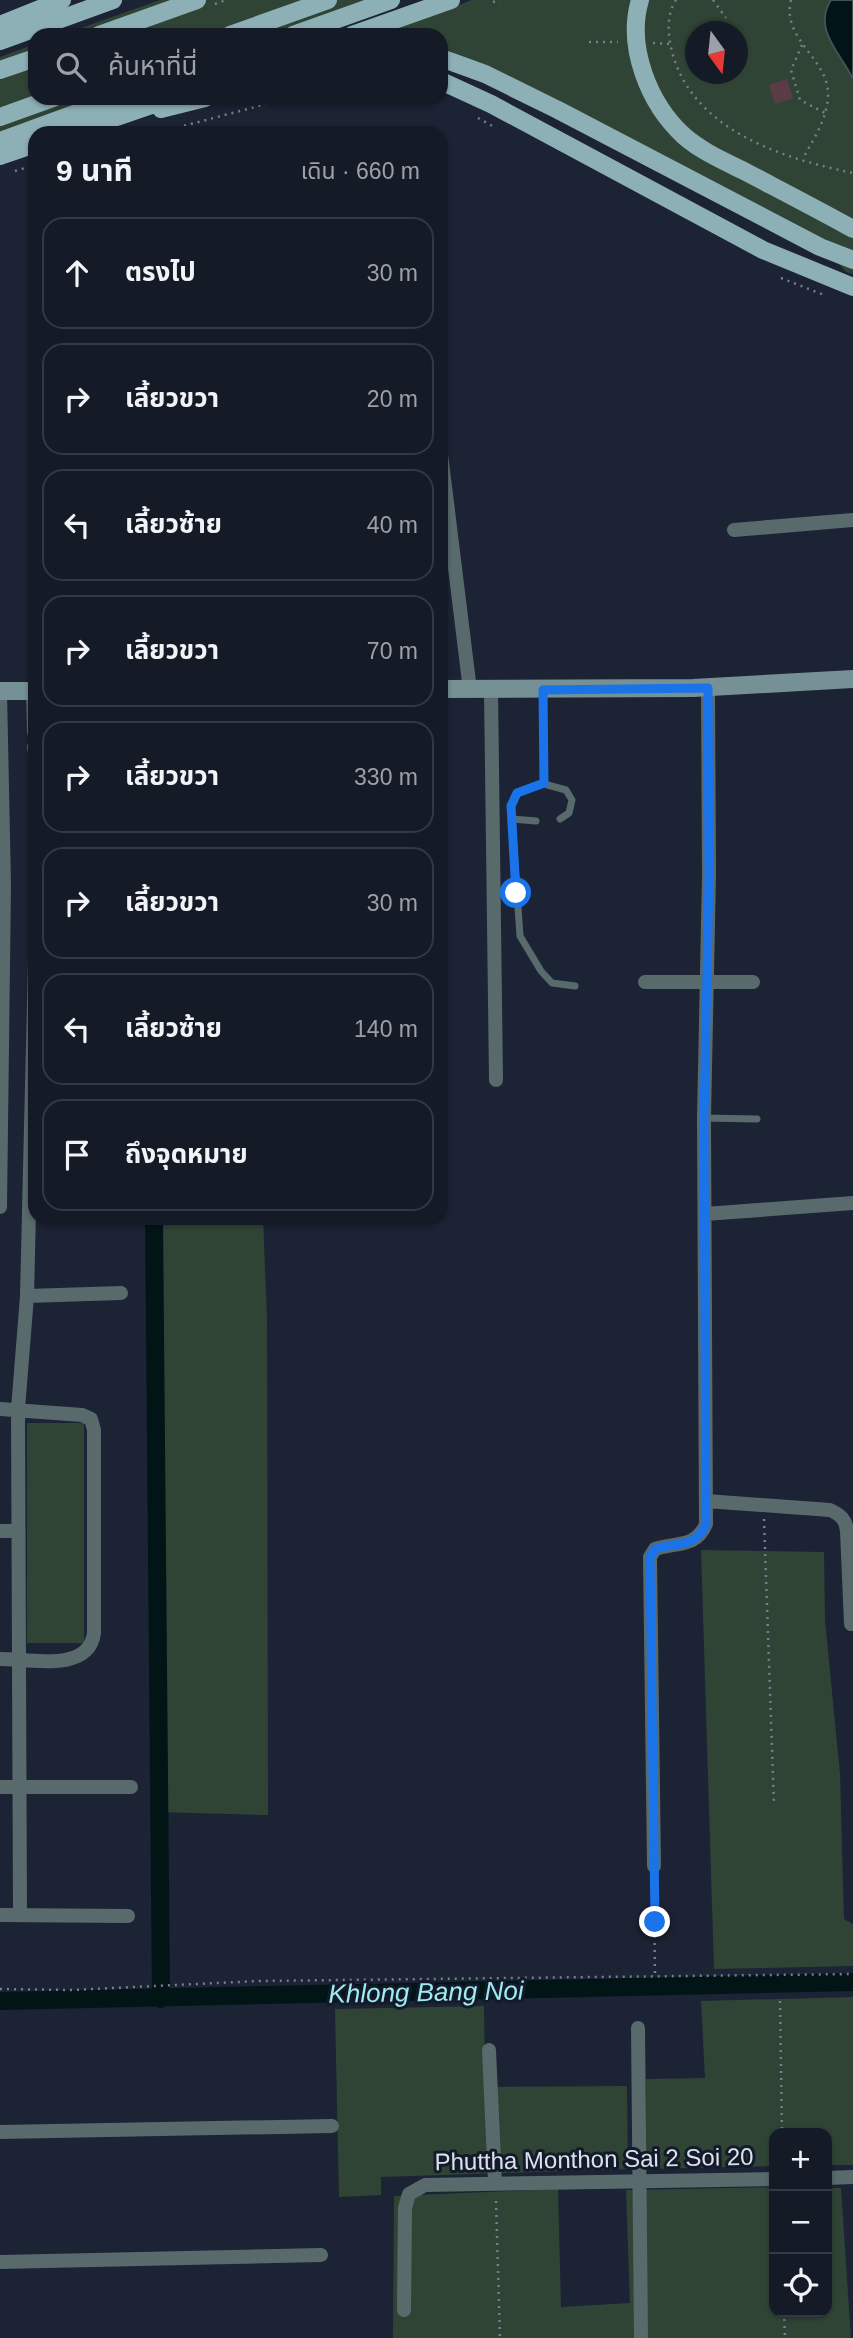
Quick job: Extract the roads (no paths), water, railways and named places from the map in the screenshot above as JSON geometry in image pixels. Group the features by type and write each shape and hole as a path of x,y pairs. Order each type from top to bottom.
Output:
{"main road":[{"path":"0,25 61,0"},
{"path":"36,28 113,0"},
{"path":"119,28 197,0"},
{"path":"250,28 328,0"},
{"path":"313,28 391,0"},
{"path":"372,28 451,0"},
{"path":"640,0 636,28 640,63 654,97 674,125 698,147 853,229"},
{"path":"0,41 28,31"},
{"path":"0,71 28,61"},
{"path":"448,61 527,94 820,247 853,260"},
{"path":"448,84 492,104 763,250 853,287"},
{"path":"0,117 33,105"},
{"path":"41,126 99,105"},
{"path":"91,126 152,105"},
{"path":"107,121 175,105"},
{"path":"0,141 28,131"},
{"path":"0,156 28,146"}],"street":[{"path":"448,511 470,690"},
{"path":"734,530 853,520"},
{"path":"448,689 708,688 853,679"},
{"path":"654,1866 650,1557 655,1549 696,1539 706,1524 704,1118 708,688"},
{"path":"491,690 496,1080"},
{"path":"0,1207 4,899 0,691 28,691"},
{"path":"645,982 754,982"},
{"path":"705,1214 853,1203"},
{"path":"20,1915 18,1409 30,1225"},
{"path":"27,1296 121,1293"},
{"path":"0,1409 82,1415 91,1419 94,1430 93,1644 85,1655 70,1659 0,1659"},
{"path":"706,1501 830,1510 843,1517 847,1531 851,1624"},
{"path":"0,1531 17,1531"},
{"path":"0,1787 131,1787"},
{"path":"0,1915 128,1916"},
{"path":"638,2028 641,2338"},
{"path":"489,2050 495,2183"},
{"path":"0,2132 332,2126"},
{"path":"832,2178 853,2177"},
{"name":"Phuttha Monthon Sai 2 Soi 20","path":"404,2310 405,2208 409,2194 425,2185 769,2179"},
{"path":"0,2262 321,2255"}],"lane":[{"path":"543,690 544,783"},
{"path":"560,819 569,813 572,800 566,790 544,783 517,793 511,806 520,936 541,971 552,983 575,986"},
{"path":"512,819 536,821"},
{"path":"704,1118 757,1119"}],"waterway":[{"path":"154,1225 161,1999"},
{"name":"Khlong Bang Noi","path":"0,2001 853,1982"}]}
